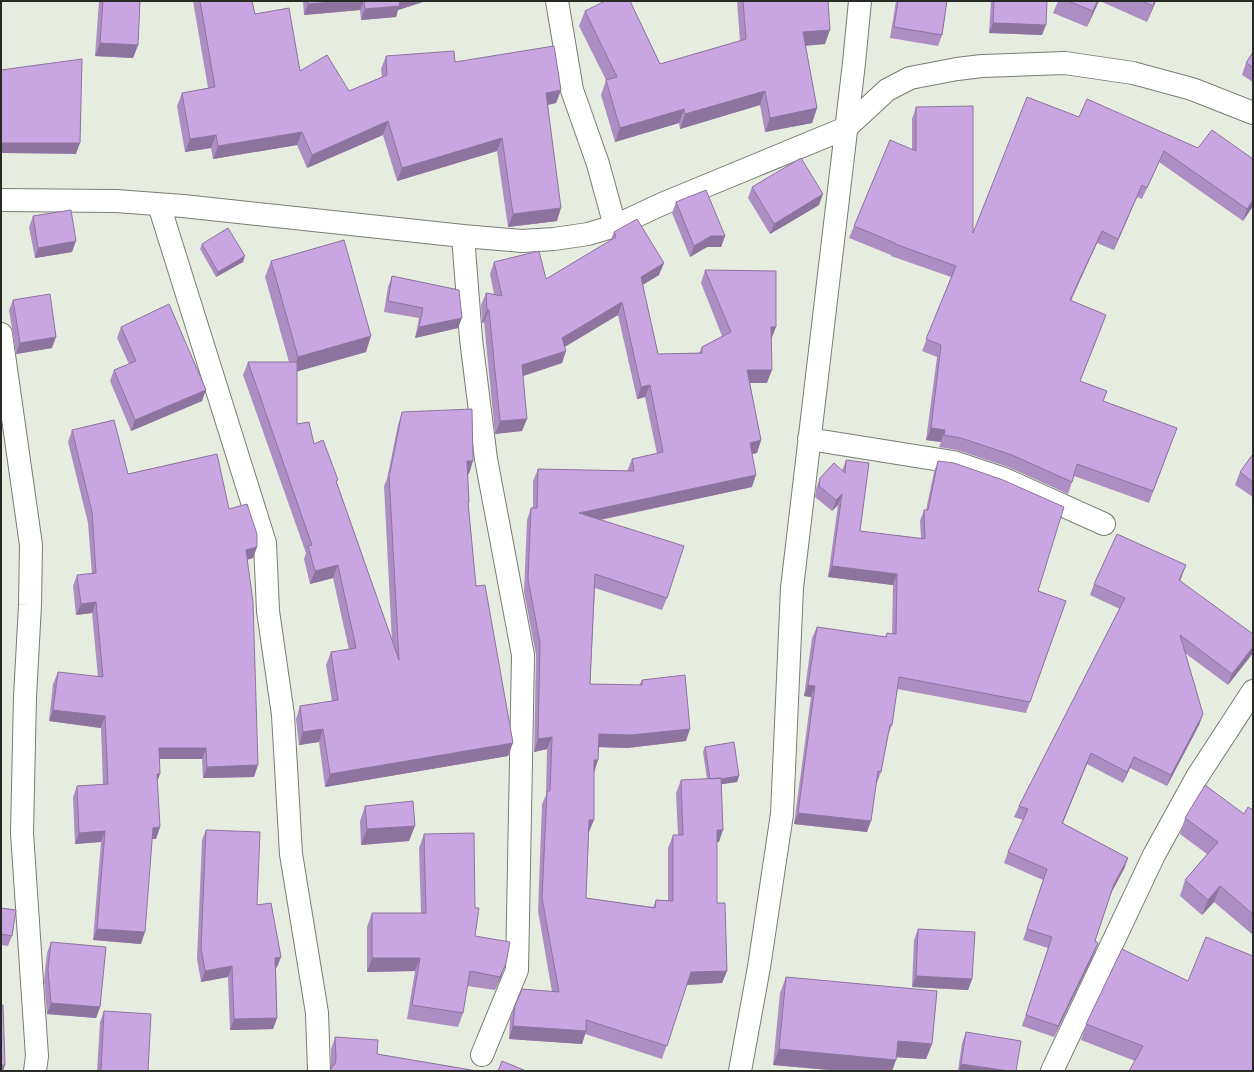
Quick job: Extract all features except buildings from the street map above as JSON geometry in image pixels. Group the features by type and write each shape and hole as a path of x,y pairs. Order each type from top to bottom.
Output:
{"street":[{"path":"557,1 572,90 598,164 615,226"},
{"path":"740,1071 782,814 792,588 860,1"},
{"path":"1,200 116,201 198,208 463,236 522,241 554,239 588,234 615,226 670,201 846,128 887,90 910,78 957,69 982,66 1065,63 1133,73 1192,89 1253,113"},
{"path":"159,205 265,543 268,611 283,715 291,854 317,1013 319,1071"},
{"path":"463,236 471,339 486,459 523,655 517,970 482,1055"},
{"path":"1,334 31,545 30,605 25,697 22,833 37,1056 35,1071"},
{"path":"809,439 953,462 1004,479 1104,524"},
{"path":"1052,1071 1154,856 1197,777 1253,691"}]}
